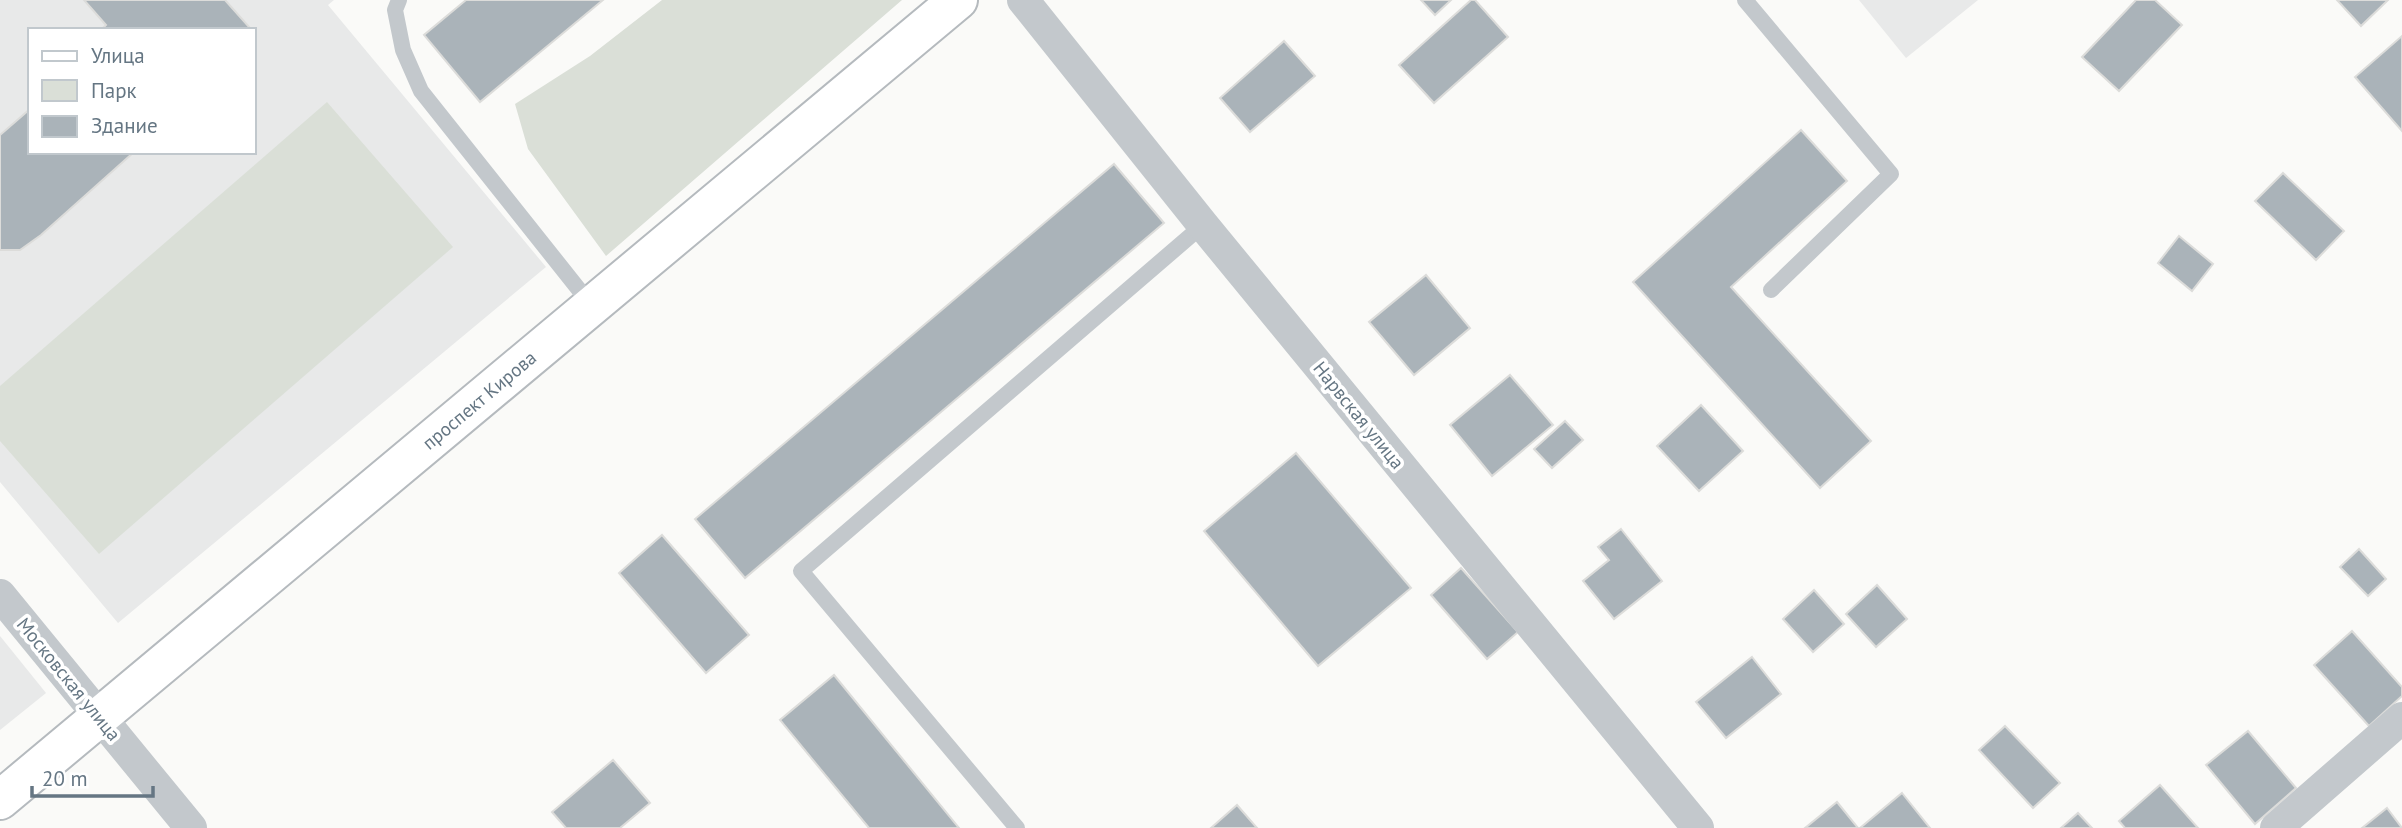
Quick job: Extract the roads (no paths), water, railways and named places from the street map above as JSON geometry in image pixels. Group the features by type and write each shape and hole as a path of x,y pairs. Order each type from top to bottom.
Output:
{"main road":[{"name":"проспект Кирова","path":"0,800 958,0"}],"street":[{"name":"Нарвская улица","path":"1023,0 1203,225 1698,828"},
{"name":"Московская улица","path":"0,595 191,828"},
{"path":"2276,828 2402,718"}],"lane":[{"path":"399,0 395,10 403,50 421,92 592,306"},
{"path":"1745,0 1891,174 1771,290"},
{"path":"1017,828 801,571 1203,225"}]}
